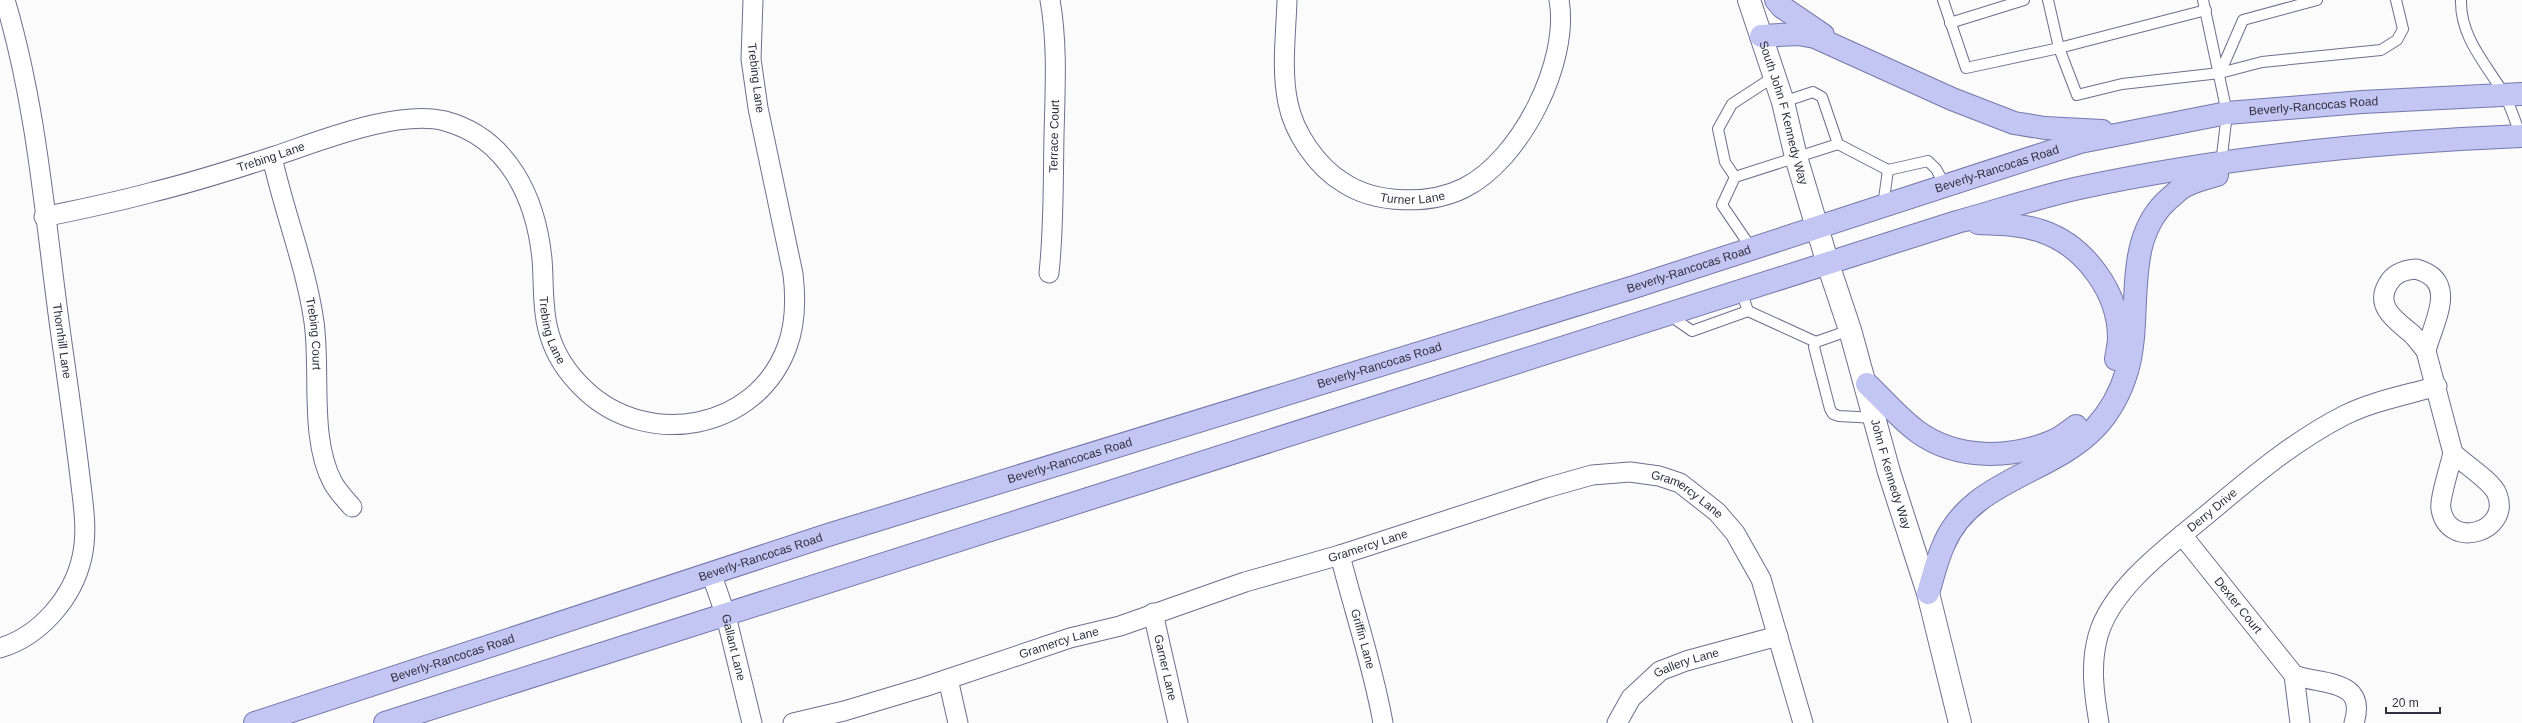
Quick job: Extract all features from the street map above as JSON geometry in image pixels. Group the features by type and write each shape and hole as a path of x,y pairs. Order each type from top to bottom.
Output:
{"main road":[{"path":"1776,0 1782,7 1837,45"},
{"path":"1761,36 1798,34 1815,37 1837,45 1952,99 2014,123 2045,128 2129,132"},
{"name":"Beverly-Rancocas Road","path":"255,723 711,573 1752,249 1817,226 1883,207 1945,185 2080,142 2227,113 2362,102 2513,94"},
{"path":"385,723 726,616 1668,315 1744,301 1828,264 1956,222 2078,188 2269,156 2434,139 2522,137"},
{"path":"1928,593 1944,543 1961,518 1983,497 2069,448 2095,428 2114,402 2127,370 2132,342 2137,262 2146,230 2162,205 2184,186 2269,156"},
{"path":"1867,384 1918,432 1936,442 1960,450 1992,455 2024,452 2054,441 2082,422 2102,397 2115,369 2119,338 2115,308 2103,282 2086,260 2066,243 2042,231 2014,224 1956,222"}],"street":[{"name":"Thornhill Lane","path":"0,648 32,634 64,599 76,578 83,556 85,532 81,482 44,216 32,116 5,0"},
{"name":"Trebing Lane","path":"44,216 153,193 379,124 419,119 444,121 468,131 490,145 508,162 522,183 532,206 538,230 548,330 556,354 569,374 603,405 625,417 647,423 670,426 695,424 718,416 740,405 759,389 775,370 786,349 793,325 796,300 793,274 758,108 751,59 752,0"},
{"name":"Terrace Court","path":"1048,273 1052,233 1055,108 1055,46 1050,0"},
{"name":"Turner Lane","path":"1287,0 1285,79 1288,104 1296,126 1318,162 1344,184 1367,193 1391,198 1416,199 1440,196 1464,188 1485,174 1504,156 1532,112 1555,63 1560,37 1559,0"},
{"name":"South John F Kennedy Way","path":"1749,0 1783,102 1796,157 1817,226"},
{"name":"Trebing Court","path":"272,157 308,290 314,321 319,423 326,466 334,484 352,507"},
{"name":"John F Kennedy Way","path":"1817,226 1867,384 1889,472 1928,593 1960,723"},
{"path":"2426,351 2437,386 2453,453"},
{"name":"Derry Drive","path":"2099,723 2094,684 2094,660 2099,635 2109,614 2123,593 2156,557 2278,455 2324,426 2368,406 2437,386"},
{"name":"Gramercy Lane","path":"792,723 863,706 1070,638 1120,626 1153,613 1215,594 1245,582 1340,554 1592,475 1630,472 1659,476 1680,483 1717,512 1735,533 1761,579 1803,723"},
{"name":"Dexter Court","path":"2182,535 2294,675"},
{"name":"Griffin Lane","path":"1340,554 1354,612 1374,676 1383,723"},
{"name":"Gallant Lane","path":"711,573 726,616 752,723"},
{"name":"Garner Lane","path":"1153,613 1178,723"},
{"name":"Gallery Lane","path":"1617,723 1631,698 1660,671 1686,661 1778,636"},
{"path":"2300,723 2294,675 2319,683 2338,684 2346,689 2356,706 2354,723"},
{"path":"948,679 958,723"}],"lane":[{"path":"1943,0 1966,68 2059,48 2205,5 2227,113 2221,164"},
{"path":"1950,23 2024,0"},
{"path":"2048,0 2059,48 2077,95 2122,84 2220,74 2262,62 2382,50 2397,40 2403,29 2396,0"},
{"path":"2220,74 2243,20 2317,0"},
{"path":"2461,0 2463,25 2473,45 2513,94 2522,137"},
{"path":"1735,177 1725,162 1718,129 1732,104 1775,76"},
{"path":"1783,102 1813,92 1822,97 1838,144 1888,170 1928,161 1936,169 1945,185"},
{"path":"1752,249 1722,205 1735,177 1838,144"},
{"path":"1883,207 1888,170"},
{"path":"1744,301 1816,342 1850,330"},
{"path":"1816,342 1814,347 1833,414 1875,418"}]}
